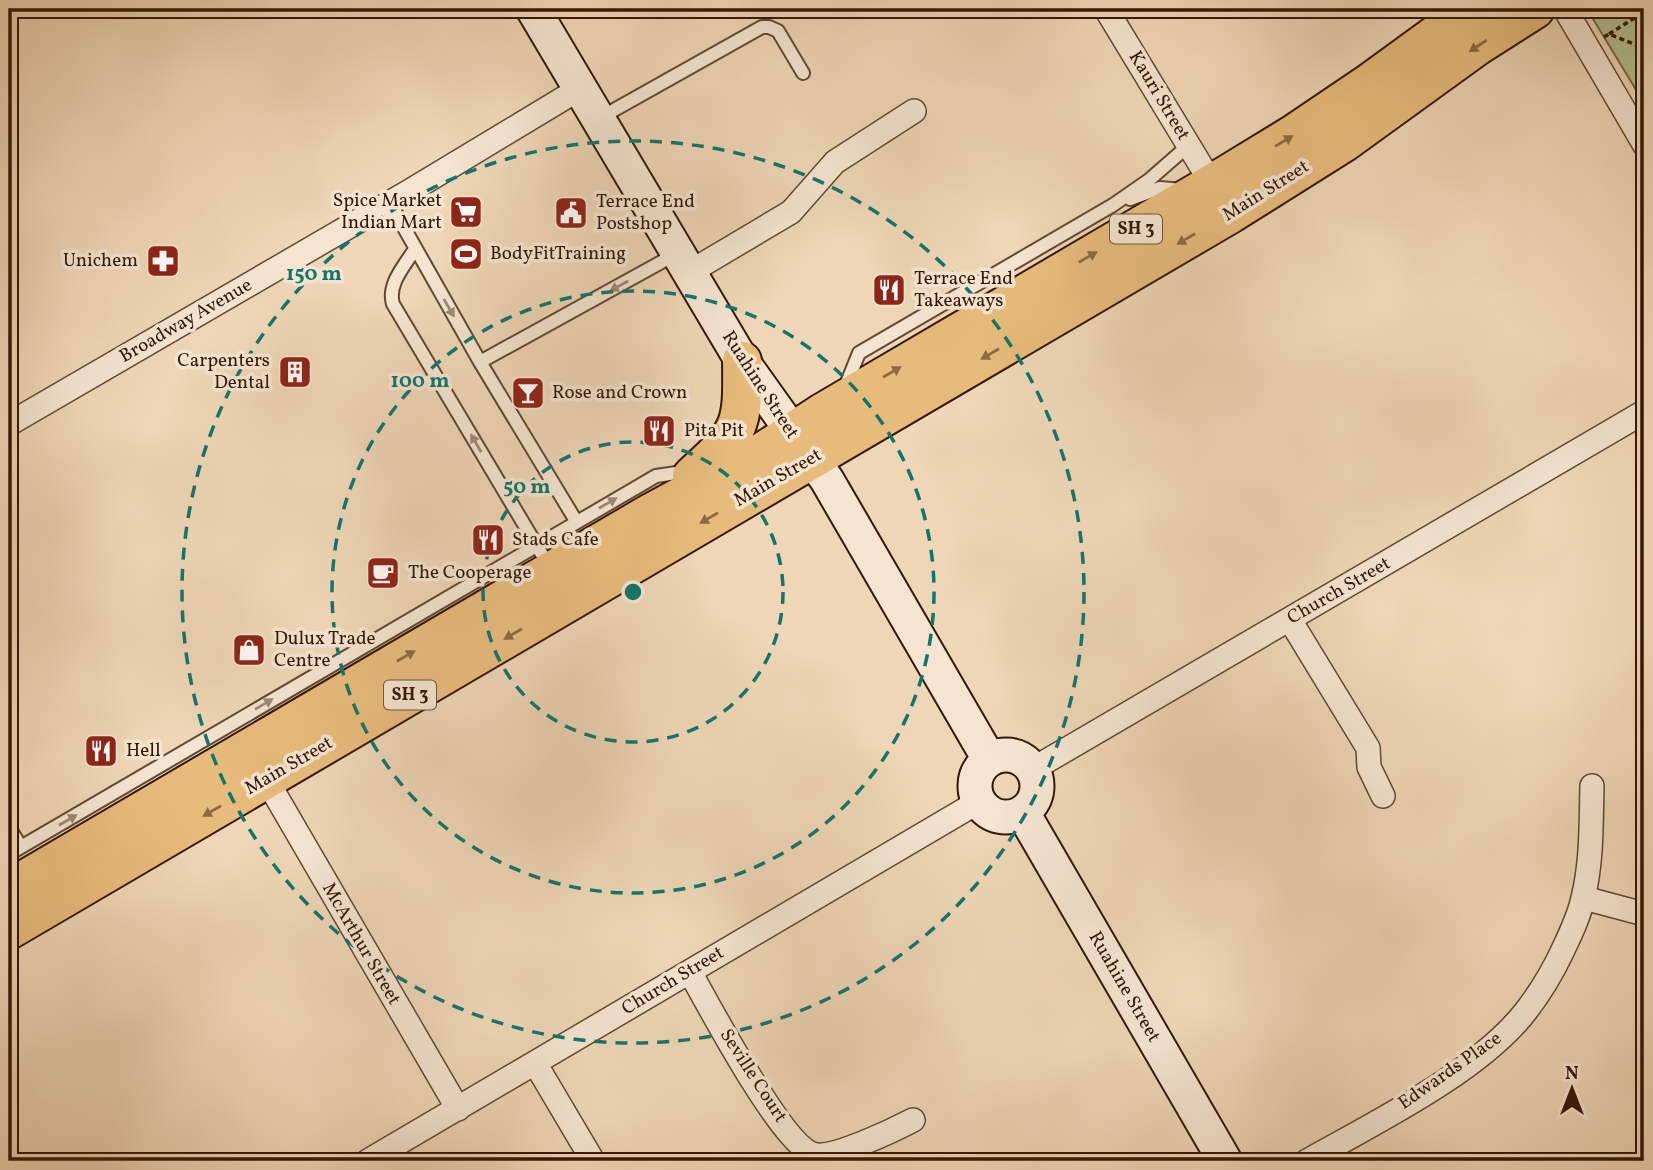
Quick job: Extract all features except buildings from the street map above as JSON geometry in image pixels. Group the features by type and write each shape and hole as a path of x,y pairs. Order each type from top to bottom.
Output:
{"highway":[{"name":"Main Street","path":"9,889 136,797 544,558 649,514 758,455 801,446 839,403 1294,134 1470,9"},
{"name":"Main Street","path":"9,930 266,779 801,446 1282,182 1343,143 1477,46 1535,9"},
{"path":"649,514 728,442 743,409 742,361"}],"street":[{"name":"Ruahine Street","path":"533,9 742,361 827,480 989,759"},
{"name":"Kauri Street","path":"1106,9 1189,145 1205,188"},
{"path":"1565,9 1644,144"},
{"name":"Broadway Avenue","path":"9,424 390,203 579,89"},
{"path":"685,262 791,212 835,162 914,111"},
{"name":"Church Street","path":"1033,769 1644,412"},
{"path":"1290,620 1367,748 1369,767 1383,796"},
{"path":"1009,755 1019,757 1033,769 1036,795 1031,808 1023,814 1004,818 992,815 978,802 975,779 978,771 989,759 1009,755"},
{"name":"McArthur Street","path":"266,779 458,1109"},
{"name":"Edwards Place","path":"1307,1161 1437,1085 1495,1044 1525,1013 1549,978 1572,931 1584,898 1590,844 1592,786"},
{"name":"Church Street","path":"368,1161 978,802"},
{"name":"Ruahine Street","path":"1023,814 1225,1161"},
{"path":"1584,898 1644,914"},
{"name":"Seville Court","path":"690,972 768,1105 806,1151 818,1155 830,1153 889,1133 913,1119"},
{"path":"535,1063 593,1161"}],"lane":[{"path":"598,120 762,27 775,28 778,31 803,73"},
{"path":"839,403 859,353 1114,205 1149,180 1189,145"},
{"path":"1114,205 1160,188 1205,188"},
{"path":"390,203 480,362 576,522"},
{"path":"415,249 391,291 393,304 544,558 576,522 656,476 699,470"},
{"path":"480,362 554,322 685,262"},
{"path":"9,854 136,797"},
{"path":"9,827 21,847"}],"path":[{"path":"1587,46 1644,12"},
{"path":"1609,34 1644,48"}],"green space":[{"path":"1587,9 1644,9 1644,103"}],"place":[{"name":"Spice Market Indian Mart","path":"466,212"},
{"name":"Terrace End Postshop","path":"571,213"},
{"name":"BodyFitTraining","path":"466,254"},
{"name":"Unichem","path":"163,261"},
{"name":"Terrace End Takeaways","path":"889,290"},
{"name":"Carpenters Dental","path":"295,372"},
{"name":"Rose and Crown","path":"528,393"},
{"name":"Pita Pit","path":"659,431"},
{"name":"Stads Cafe","path":"488,540"},
{"name":"The Cooperage","path":"383,573"},
{"name":"Dulux Trade Centre","path":"249,650"},
{"name":"Hell","path":"101,751"}]}
